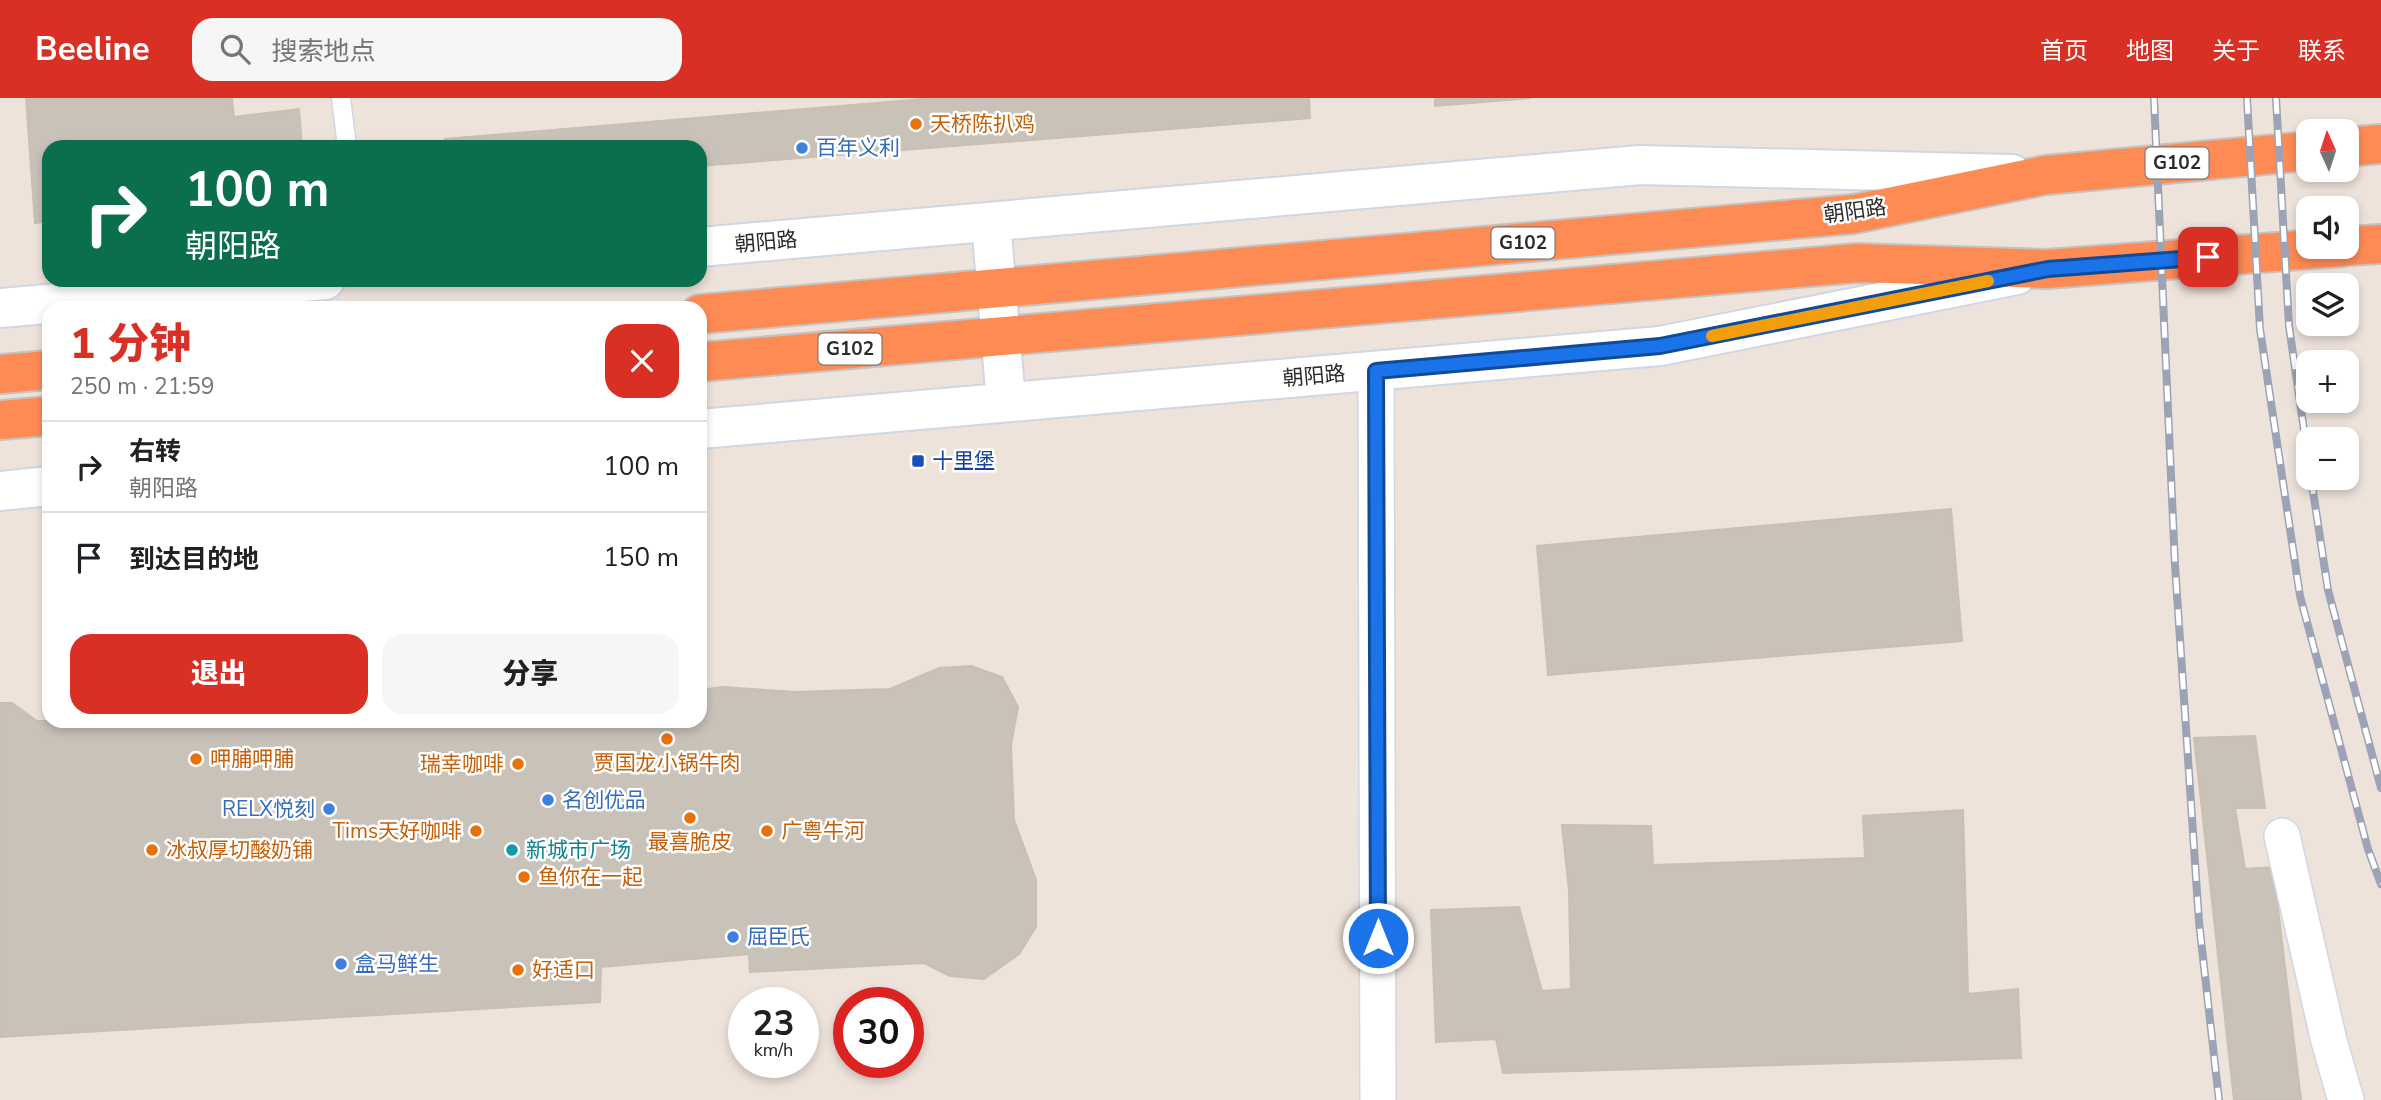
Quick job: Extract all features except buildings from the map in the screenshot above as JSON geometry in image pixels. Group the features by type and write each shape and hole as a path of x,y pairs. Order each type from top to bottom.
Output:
{"highway":[{"path":"2359,146 2381,144"},
{"name":"朝阳路","path":"707,313 1854,214 2046,174 2296,152"},
{"name":"朝阳路","path":"2359,246 2381,244"},
{"name":"朝阳路","path":"707,361 1857,263 2048,269 2296,251"},
{"path":"0,374 42,371"},
{"path":"0,420 42,417"}],"street":[{"name":"朝阳路","path":"707,246 1640,165 2046,174"},
{"path":"991,222 1006,402"},
{"name":"朝阳路","path":"707,428 1660,346 2048,269"},
{"path":"81,301 244,287"},
{"path":"0,308 42,304"},
{"path":"1376,371 1378,1100"},
{"path":"0,491 42,487"},
{"path":"2282,836 2329,1041 2346,1100"}],"lane":[{"path":"341,98 346,140"}],"railway":[{"path":"2154,98 2175,565 2199,922 2219,1100"},
{"path":"2247,98 2260,329 2300,596 2368,849 2381,884"},
{"path":"2276,98 2289,326 2304,427"},
{"path":"2313,490 2328,590 2381,788"}],"slow traffic":[{"path":"1712,336 1988,281"}],"place":[{"name":"天桥陈扒鸡","path":"916,124"},
{"name":"百年义利","path":"802,148"},
{"name":"十里堡","path":"918,461"},
{"name":"贾国龙小锅牛肉","path":"667,739"},
{"name":"呷脯呷脯","path":"196,759"},
{"name":"瑞幸咖啡","path":"518,764"},
{"name":"名创优品","path":"548,800"},
{"name":"RELX悦刻","path":"329,809"},
{"name":"最喜脆皮","path":"690,818"},
{"name":"Tims天好咖啡","path":"476,831"},
{"name":"广粤牛河","path":"767,831"},
{"name":"冰叔厚切酸奶铺","path":"152,850"},
{"name":"新城市广场","path":"512,850"},
{"name":"鱼你在一起","path":"524,877"},
{"name":"屈臣氏","path":"733,937"},
{"name":"盒马鲜生","path":"341,964"},
{"name":"好适口","path":"518,970"}],"route":[{"path":"1378,938 1376,371 1660,346 2048,269 2208,257"}]}
